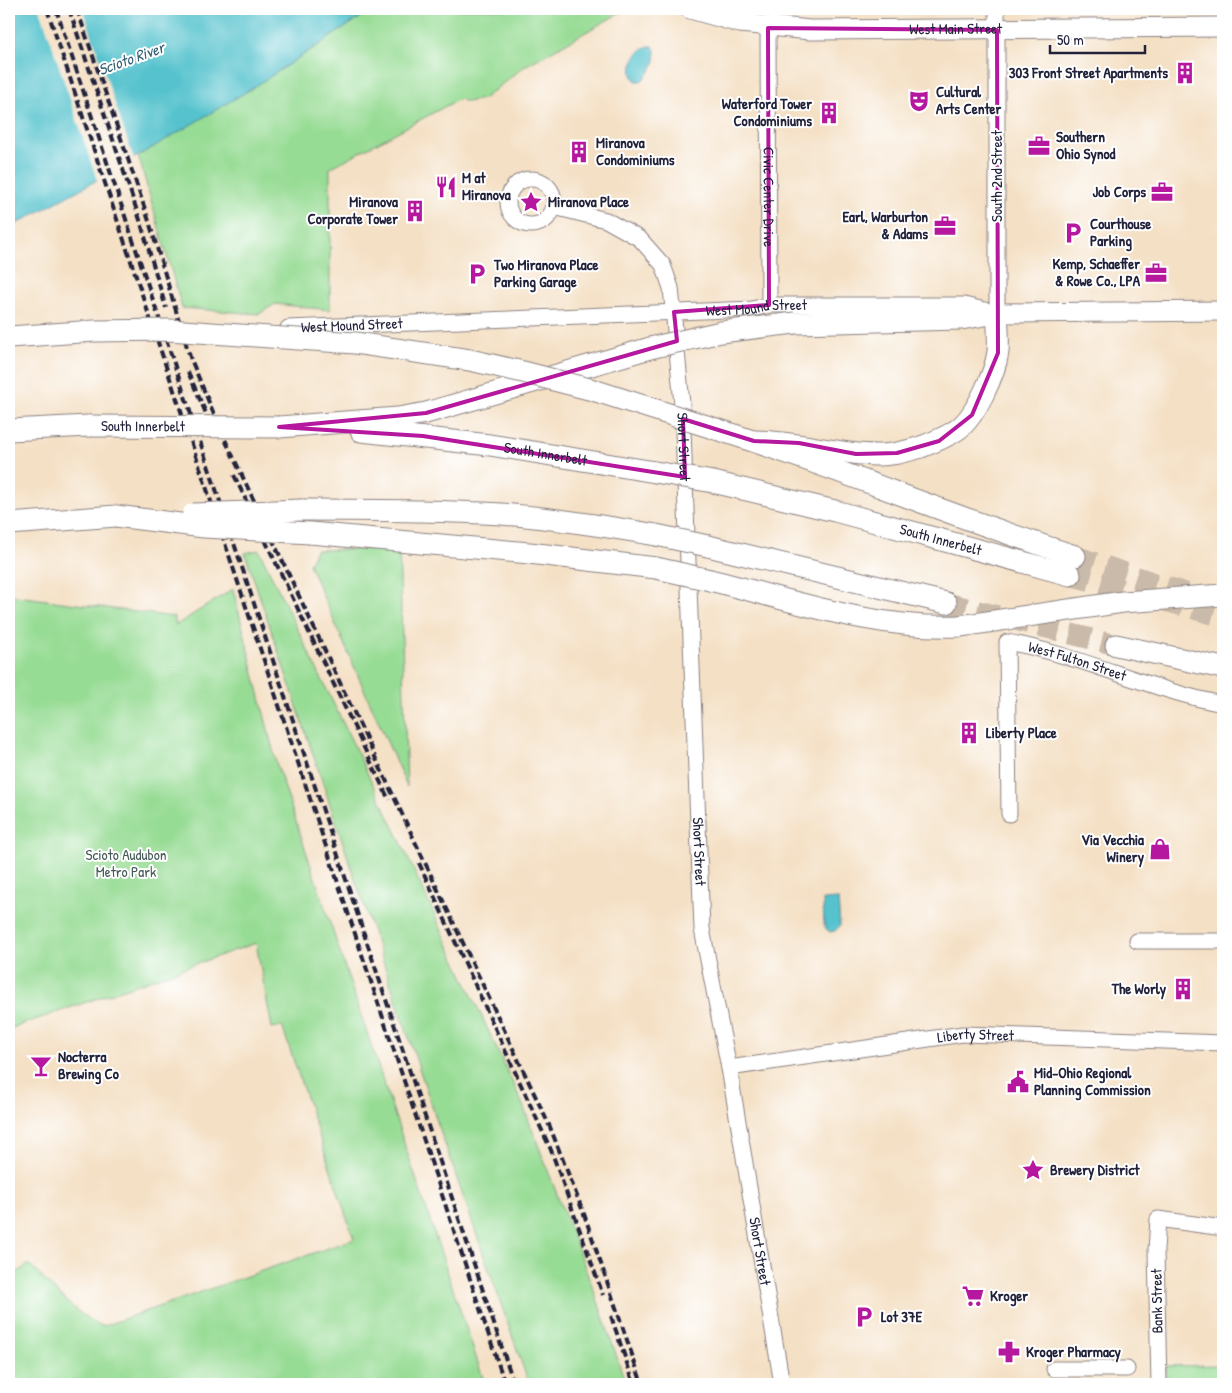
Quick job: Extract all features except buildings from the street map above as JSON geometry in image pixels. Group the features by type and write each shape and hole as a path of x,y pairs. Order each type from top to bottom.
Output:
{"highway":[{"path":"9,337 95,331 169,330 355,343 470,360 523,372 593,390 754,441 798,443 839,452 878,455 897,453 939,440 960,428 972,415 990,379 998,353 998,314 961,319 796,323 721,332 650,348 426,413 398,418 279,427"},
{"name":"South Innerbelt","path":"9,430 89,426 279,427 423,436 558,454 713,482 1073,566 977,523 754,441"},
{"path":"9,524 116,516 302,510 419,510 501,514 579,522 656,535 946,603"},
{"path":"116,516 204,527 310,533 519,552 656,568 894,624 931,628 960,626 1123,602 1223,595"},
{"path":"1116,645 1223,668"}],"main road":[{"name":"West Main Street","path":"690,9 740,23 768,28 810,30 1223,28"},
{"name":"West Mound Street","path":"998,314 1223,312"}],"street":[{"name":"South 2nd Street","path":"997,9 998,314"},
{"name":"Civic Center Drive","path":"768,28 769,305"},
{"path":"554,207 606,220 640,239 663,265 671,288 674,312"},
{"name":"West Mound Street","path":"288,328 752,309 769,305 964,305 998,314"},
{"name":"Short Street","path":"674,312 685,464 699,808 700,906 707,960 718,1003 782,1384"},
{"name":"West Fulton Street","path":"1009,814 1007,642 1031,646 1186,696 1223,704"},
{"path":"1137,941 1223,941"},
{"name":"Liberty Street","path":"729,1068 963,1034 1223,1043"},
{"name":"Bank Street","path":"1159,1384 1156,1250 1158,1219 1223,1228"},
{"path":"1054,1369 1127,1369"}],"highlighted area":[{"path":"768,28 997,30 998,353 972,415 939,441 897,453 856,454 799,443 754,441 683,419 685,477 423,436 279,427 426,413 677,341 674,312 769,305"}],"green space":[{"path":"373,9 627,9 525,66 483,99 467,102 459,99 330,168 330,310 275,304 259,314 182,308 138,155 251,89"},
{"path":"399,549 407,787 309,564 316,550"},
{"path":"259,550 397,834 522,1103 596,1296 626,1384 529,1384 440,1130 245,553"},
{"name":"Scioto Audubon Metro Park","path":"233,589 276,762 485,1384 13,1384 9,1382 9,1280 28,1264 73,1307 93,1322 103,1326 354,1239 282,1026 272,1028 256,943 9,1029 9,595 174,617 176,625"},
{"path":"1223,1365 1223,1384 1166,1384 1166,1366"}],"water":[{"name":"Scioto River","path":"9,9 373,9 251,89 101,178 9,228"},
{"path":"649,46 653,46 655,51 655,61 645,78 641,81 636,81 633,77 632,66 636,56"},
{"path":"838,899 840,926 835,931 830,932 824,927 823,900"}],"pier":[{"path":"40,9 83,9 134,160 98,183"}],"tunnel":[{"path":"1075,556 1188,594"},
{"path":"1070,575 1223,617"},
{"path":"946,603 1116,645"}],"railway":[{"path":"47,9 505,1384"},
{"path":"56,9 514,1384"},
{"path":"69,9 140,220 166,308"},
{"path":"77,9 148,218 190,357 221,431 550,1127 584,1214 642,1384"},
{"path":"188,372 215,434"},
{"path":"234,475 389,800"},
{"path":"419,863 551,1150 603,1295"},
{"path":"611,1316 634,1384"}],"place":[{"name":"303 Front Street Apartments","path":"1185,73"},
{"name":"Cultural Arts Center","path":"919,101"},
{"name":"Waterford Tower Condominiums","path":"829,113"},
{"name":"Southern Ohio Synod","path":"1039,146"},
{"name":"Miranova Condominiums","path":"579,152"},
{"name":"M at Miranova","path":"446,187"},
{"name":"Job Corps","path":"1162,192"},
{"name":"Miranova Place","path":"531,202"},
{"name":"Miranova Corporate Tower","path":"415,211"},
{"name":"Earl, Warburton & Adams","path":"945,226"},
{"name":"Courthouse Parking","path":"1073,233"},
{"name":"Kemp, Schaeffer & Rowe Co., LPA","path":"1156,273"},
{"name":"Two Miranova Place Parking Garage","path":"477,274"},
{"name":"Liberty Place","path":"969,733"},
{"name":"Via Vecchia Winery","path":"1160,849"},
{"name":"The Worly","path":"1183,989"},
{"name":"Nocterra Brewing Co","path":"41,1066"},
{"name":"Mid-Ohio Regional Planning Commission","path":"1018,1082"},
{"name":"Brewery District","path":"1033,1170"},
{"name":"Kroger","path":"973,1296"},
{"name":"Lot 37E","path":"864,1317"},
{"name":"Kroger Pharmacy","path":"1009,1352"}]}
